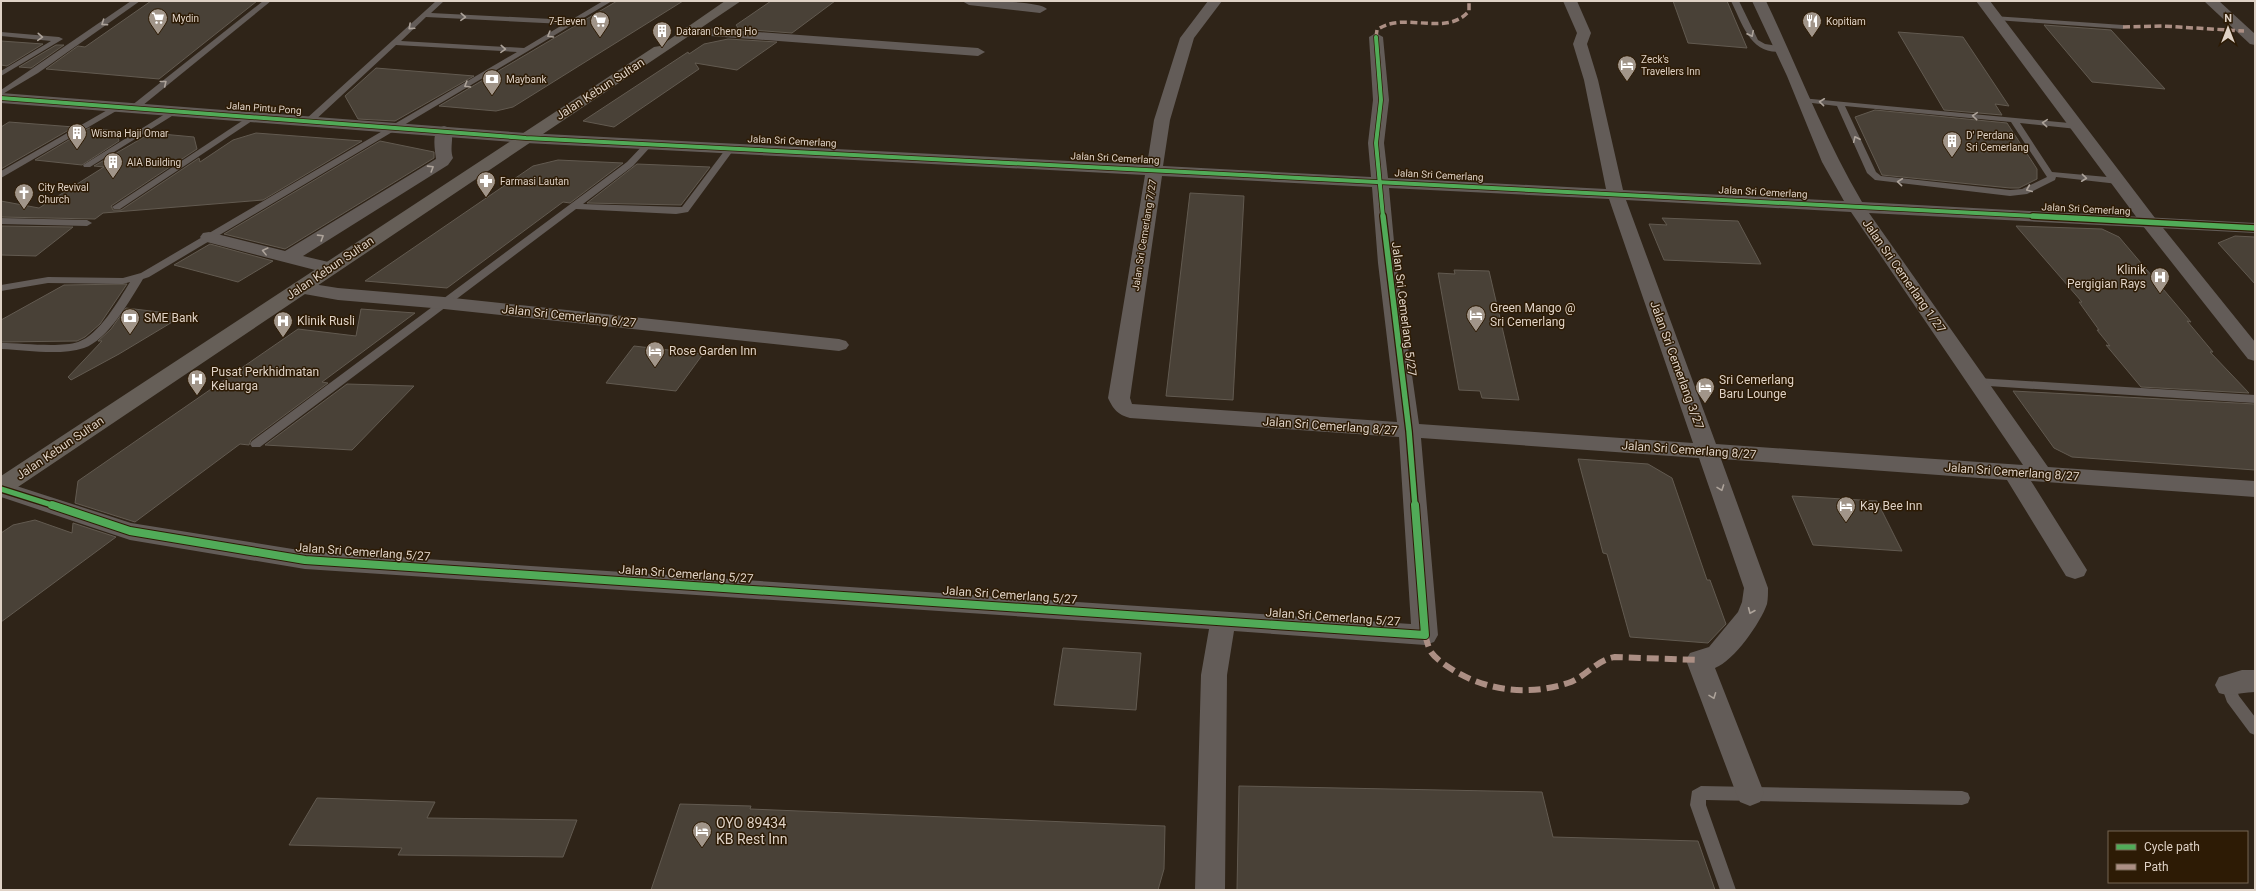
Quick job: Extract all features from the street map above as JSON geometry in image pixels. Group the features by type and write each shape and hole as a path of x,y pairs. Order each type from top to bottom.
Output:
{"main road":[{"name":"Jalan Kebun Sultan","path":"1,488 734,1"}],"street":[{"path":"969,1 1040,9"},
{"name":"Jalan Sri Cemerlang 7/27","path":"1124,408 1119,398 1162,120 1187,38 1215,1"},
{"name":"Jalan Sri Cemerlang 3/27","path":"1570,1 1584,33 1580,44 1591,80 1616,194 1756,588 1755,602 1749,617 1718,654 1710,659 1699,660 1750,793"},
{"name":"Jalan Sri Cemerlang 1/27","path":"1759,1 1782,49 1830,162 1856,207 2041,474"},
{"path":"1983,1 2149,222 2255,354"},
{"path":"2211,1 2255,41"},
{"path":"689,31 978,52"},
{"name":"Jalan Sri Cemerlang 5/27","path":"1,488 130,531 305,560 1223,620 1426,635 1409,431 1387,263 1379,182 1376,143 1381,100 1376,37"},
{"name":"Jalan Pintu Pong","path":"1,98 526,138"},
{"path":"288,257 442,162 445,158 442,151 444,131"},
{"name":"Jalan Sri Cemerlang","path":"526,138 2255,228"},
{"path":"210,237 330,268"},
{"name":"Jalan Sri Cemerlang 6/27","path":"300,288 338,294 444,302 838,345"},
{"name":"Jalan Sri Cemerlang 8/27","path":"1124,408 1138,413 2255,489"},
{"path":"2014,472 2074,570"},
{"path":"1210,890 1214,675 1223,620"},
{"path":"2228,686 2242,681 2255,681"}],"lane":[{"path":"1,93 44,67 76,41 136,1"},
{"path":"1,175 126,107 267,1"},
{"path":"309,121 440,1"},
{"path":"1,288 65,278 123,281 138,278 395,128 608,1"},
{"path":"1736,1 1755,42 1763,46 1782,49"},
{"path":"424,15 572,22"},
{"path":"1996,18 2123,27"},
{"path":"1,34 59,39 1,74"},
{"path":"394,43 525,50"},
{"path":"1804,100 2077,126"},
{"path":"1840,104 1872,174 1878,178 2019,193 2052,178 2014,120"},
{"path":"87,165 176,111"},
{"path":"117,207 254,117"},
{"path":"256,444 630,164 650,144"},
{"path":"574,206 676,211 685,210 731,148"},
{"path":"2050,174 2118,181"},
{"path":"1,221 87,223"},
{"path":"1,346 73,346 87,342 120,309 138,278"},
{"path":"1977,382 2255,399"},
{"path":"2228,686 2232,698 2255,729"},
{"path":"1728,890 1698,804 1698,796 1706,792 1962,798"}],"building":[{"name":"Mydin","path":"151,1 257,1 159,79 46,69 78,46 85,47"},
{"path":"617,1 683,1 513,107 496,111 439,106"},
{"path":"771,1 835,1 792,33 739,29 736,25"},
{"path":"1673,1 1727,1 1747,48 1688,43"},
{"path":"2044,25 2111,30 2165,89 2092,82"},
{"path":"1898,32 1963,37 2009,106 1995,104 2002,115 1944,110"},
{"path":"728,39 777,42 737,70 695,63 699,69 614,127 583,121 688,52 689,54 704,44"},
{"path":"1,41 43,44 7,66 1,65"},
{"path":"56,45 64,45 31,68 19,67"},
{"path":"376,68 474,76 395,121 358,119 345,96"},
{"name":"D' Perdana Sri Cemerlang","path":"1875,110 2007,123 2037,169 2037,179 2019,188 2010,188 1882,175 1855,117"},
{"path":"9,122 74,127 1,169 1,127"},
{"name":"Wisma Haji Omar","path":"89,128 116,131 119,141 82,165 35,160"},
{"path":"151,133 194,137 197,149 111,206 113,210 121,210 199,158 200,162 233,140 256,133 362,141 263,200 103,213 95,219 1,217 1,201 39,208 104,167 94,166"},
{"path":"380,141 434,152 434,158 285,249 224,234"},
{"path":"558,160 623,163 570,203 563,202 447,288 365,281 533,166"},
{"path":"637,164 710,167 681,205 587,203"},
{"path":"1190,193 1244,196 1233,400 1166,396"},
{"path":"1662,218 1738,221 1761,264 1664,260 1649,224 1667,225"},
{"path":"1,226 73,227 36,256 1,255"},
{"path":"2016,226 2102,229 2119,237 2191,322 2187,321 2213,352 2210,352 2249,393 2141,387 2106,345 2110,346 2097,330 2099,330 2079,302 2082,302"},
{"path":"2235,236 2255,237 2255,284 2218,243"},
{"path":"210,244 273,261 238,282 174,265"},
{"name":"Green Mango @ Sri Cemerlang","path":"1454,270 1489,271 1519,400 1482,398 1480,391 1459,390 1438,273 1455,274"},
{"path":"127,284 100,324 85,337 77,341 1,342 1,320 64,285"},
{"name":"SME Bank","path":"126,308 184,315 119,354 71,380 68,377 102,341 98,341 111,329"},
{"path":"361,309 415,313 322,382 328,383 251,440 249,445 240,444 135,522 75,503 78,481 298,329 356,336"},
{"name":"Rose Garden Inn","path":"634,346 703,354 676,391 606,383"},
{"path":"347,384 414,386 352,450 265,445"},
{"path":"2013,391 2255,404 2255,470 2072,457 2054,448"},
{"path":"1578,459 1648,464 1672,478 1707,580 1710,580 1726,624 1708,643 1630,637 1607,554 1603,553"},
{"name":"Kay Bee Inn","path":"1792,496 1877,501 1902,551 1813,545"},
{"path":"35,520 72,533 73,523 116,537 1,622 1,533 13,525"},
{"path":"1063,648 1141,653 1136,710 1054,705"},
{"path":"1239,786 1542,792 1553,837 1698,841 1715,890 1237,890"},
{"path":"317,798 435,802 427,818 577,820 563,857 398,855 402,848 289,845"},
{"path":"680,804 751,806 750,809 1165,826 1164,869 1158,890 651,890"}],"marked path":[{"path":"1376,37 1377,30 1391,22 1440,23 1464,18 1469,11 1469,1"},
{"path":"2123,27 2162,26 2244,31"},
{"path":"1425,635 1431,652 1447,666 1460,674 1490,686 1522,691 1554,688 1569,683 1579,678 1602,660 1607,658 1638,656 1699,660"}],"cycle path":[{"path":"1,489 130,531 305,560 1223,620 1425,635 1409,431 1387,263 1376,143 1381,100 1376,37"},
{"path":"1,98 526,138 2255,228"}],"place":[{"name":"Mydin","path":"158,35"},
{"name":"7-Eleven","path":"600,38"},
{"name":"Kopitiam","path":"1812,38"},
{"name":"Dataran Cheng Ho","path":"662,48"},
{"name":"Zeck's Travellers Inn","path":"1627,82"},
{"name":"Maybank","path":"492,96"},
{"name":"Wisma Haji Omar","path":"77,150"},
{"name":"D' Perdana Sri Cemerlang","path":"1952,158"},
{"name":"AIA Building","path":"113,179"},
{"name":"Farmasi Lautan","path":"486,198"},
{"name":"City Revival Church","path":"24,210"},
{"name":"Klinik Pergigian Rays","path":"2160,294"},
{"name":"Green Mango @ Sri Cemerlang","path":"1476,332"},
{"name":"SME Bank","path":"130,335"},
{"name":"Klinik Rusli","path":"283,338"},
{"name":"Rose Garden Inn","path":"655,368"},
{"name":"Pusat Perkhidmatan Keluarga","path":"197,396"},
{"name":"Sri Cemerlang Baru Lounge","path":"1705,404"},
{"name":"Kay Bee Inn","path":"1846,523"},
{"name":"OYO 89434 KB Rest Inn","path":"702,848"}]}
